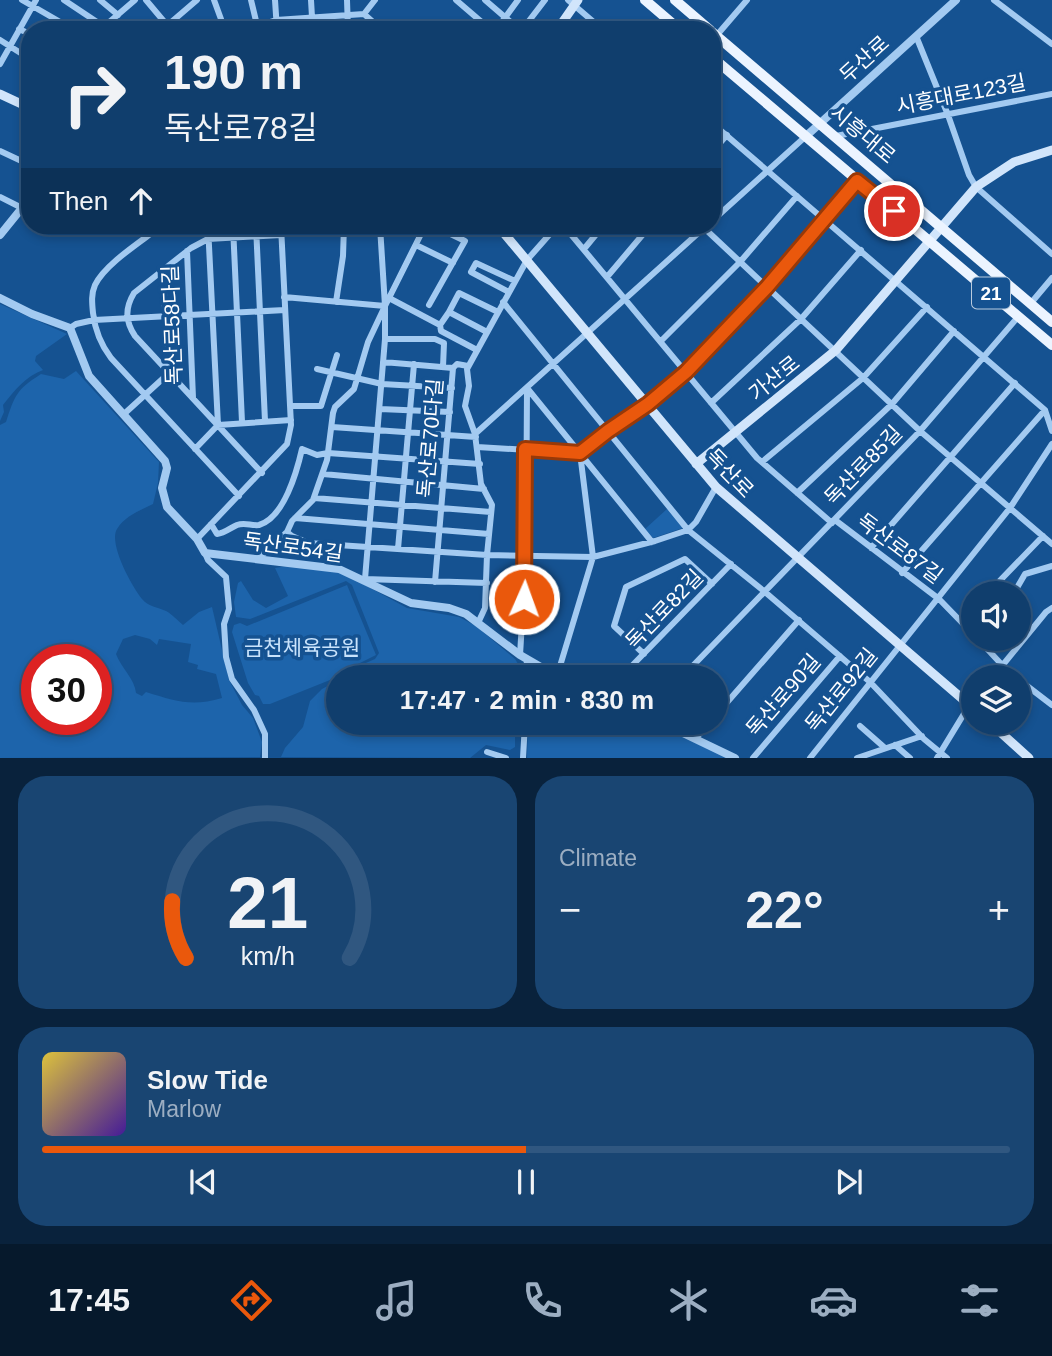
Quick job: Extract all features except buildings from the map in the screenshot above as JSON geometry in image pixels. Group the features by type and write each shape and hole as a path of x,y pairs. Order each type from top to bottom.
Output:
{"main road":[{"path":"645,0 670,21"},
{"name":"시흥대로","path":"675,0 700,21"},
{"path":"561,21 573,2"},
{"name":"시흥대로","path":"721,39 1052,321"},
{"name":"시흥대로","path":"721,65 1052,345"},
{"path":"0,94 21,104"},
{"name":"가산로","path":"696,464 835,351 976,187 1014,162 1052,149"},
{"name":"독산로","path":"506,235 716,487 961,695"},
{"path":"1003,735 1026,756"}],"street":[{"path":"22,0 34,3 61,21"},
{"path":"64,0 95,21"},
{"path":"100,0 118,15"},
{"path":"112,21 135,0"},
{"path":"146,0 160,21"},
{"path":"152,7 160,0"},
{"path":"172,21 197,0"},
{"path":"214,0 222,21"},
{"path":"251,0 256,21"},
{"path":"275,0 276,20"},
{"path":"311,0 312,17"},
{"path":"346,0 347,21"},
{"path":"364,14 375,0"},
{"path":"456,0 480,21"},
{"path":"485,0 510,21"},
{"path":"528,21 545,0"},
{"path":"721,24 747,0"},
{"name":"두산로","path":"805,137 956,0"},
{"path":"994,0 1052,44"},
{"path":"502,21 516,1"},
{"path":"573,2 593,21"},
{"path":"24,21 34,3"},
{"path":"272,21 364,14 372,21"},
{"path":"0,64 21,26"},
{"name":"두산로","path":"916,36 948,115"},
{"path":"0,40 21,53"},
{"name":"시흥대로123길","path":"836,136 1052,94"},
{"path":"948,115 969,175 976,187 1052,254"},
{"path":"721,130 1045,410 1052,430"},
{"path":"721,142 727,135"},
{"path":"721,213 805,137"},
{"path":"0,151 21,162"},
{"path":"477,447 580,453 648,404 686,372 767,287 857,181"},
{"path":"661,341 740,262 797,196"},
{"path":"0,197 21,208"},
{"path":"0,235 21,209"},
{"path":"150,235 96,282 92,301 94,320 103,349 239,496"},
{"path":"208,235 218,425"},
{"path":"197,538 262,473 286,446 291,420 281,235 208,239 187,251 134,293 127,317 135,336 262,473"},
{"path":"336,302 344,235"},
{"path":"381,235 386,306 385,339 365,579 487,583"},
{"path":"258,559 287,531 314,498 328,453 335,407 354,389 368,342 420,235"},
{"path":"429,305 465,241 453,235"},
{"path":"478,623 485,608 491,500 484,489 475,436 465,406 469,386 468,366 527,260 549,235"},
{"path":"572,235 762,462 863,378 927,307"},
{"path":"584,249 596,235"},
{"path":"607,277 642,235"},
{"path":"332,427 475,436 695,235"},
{"name":"가산로","path":"712,235 920,431 1052,544"},
{"path":"257,236 265,421"},
{"path":"234,237 243,422"},
{"path":"416,244 453,263"},
{"path":"711,403 801,319 861,250"},
{"name":"독산로58다길","path":"187,251 192,398"},
{"path":"509,292 471,272 476,262 515,281"},
{"path":"163,269 169,372"},
{"path":"1031,303 1052,278"},
{"path":"477,350 441,331 440,325 459,293 498,312"},
{"path":"284,297 386,306"},
{"path":"0,298 32,314 70,328 94,320 127,317 285,310"},
{"path":"389,298 440,325"},
{"path":"503,302 688,530 870,682 942,756 961,723"},
{"path":"449,312 487,332"},
{"name":"독산로85길","path":"694,665 920,431 1018,317"},
{"name":"독산로54길","path":"70,328 85,371 165,461 167,468 162,488 167,507 197,538 208,559 226,577 229,609 225,624 226,657 232,679 254,710 265,734 265,758"},
{"path":"797,493 892,404 954,331"},
{"path":"385,339 435,340 444,343 443,367"},
{"path":"290,406 321,406 337,355"},
{"name":"독산로70다길","path":"383,362 453,368 435,582"},
{"path":"453,368 457,364 468,366"},
{"path":"398,550 414,365"},
{"path":"317,369 382,384 452,388"},
{"path":"124,414 169,372"},
{"path":"871,548 1015,383"},
{"path":"525,665 527,388"},
{"path":"527,388 652,542"},
{"path":"380,409 450,412"},
{"path":"902,573 1045,410"},
{"path":"195,449 218,425 291,420"},
{"name":"독산로92길","path":"810,758 1010,508 1052,444"},
{"path":"286,446 317,455 328,453 480,464"},
{"path":"211,524 217,534 240,524 254,525 265,522 274,514 289,490 302,449"},
{"path":"562,665 593,557 580,453"},
{"name":"독산로85길","path":"762,462 833,521"},
{"path":"323,474 484,489"},
{"path":"287,531 308,543 487,555 593,557 688,530 696,523 716,487"},
{"path":"314,498 491,512"},
{"path":"295,518 489,534"},
{"name":"독산로87길","path":"833,521 937,598 961,621"},
{"path":"1000,581 1043,536"},
{"name":"독산로54길","path":"205,553 328,566 365,579 401,599 458,611 538,665"},
{"path":"644,654 614,626 626,587 685,559 712,584"},
{"name":"독산로82길","path":"633,665 731,564"},
{"path":"1021,581 1025,574 1052,566"},
{"path":"1004,665 1052,608"},
{"path":"728,701 799,620"},
{"path":"989,651 1002,665"},
{"name":"독산로90길","path":"753,758 840,656"},
{"path":"1031,688 1052,705"},
{"path":"860,726 885,748"},
{"path":"523,758 524,735"},
{"path":"689,735 735,758"},
{"path":"860,757 922,736"},
{"path":"895,745 910,758"},
{"path":"487,752 506,758"}],"green space":[{"path":"0,304 67,334 36,356 35,361 43,370 26,380 12,394 3,405 4,412 0,421"},
{"path":"76,371 159,462 153,504 120,524 115,536 118,554 142,599 168,612 183,625 199,612 212,607 229,680 242,705 253,718 262,742 260,757 0,758 0,425 6,422 21,389 41,374 64,379","holes":["135,635 150,639 157,645 159,639 191,644 188,662 198,665 197,669 216,674 222,698 192,702 146,692 142,696 136,693 116,654 123,639"]},
{"path":"667,509 683,528 653,538 645,529"},
{"path":"287,566 343,573 407,608 459,617 476,626 519,665 361,665 375,659 379,653 352,585 346,581 250,619 236,617 234,602 238,583 241,581 253,600 266,608 288,596 275,568"},
{"name":"금천체육공원","path":"347,585 376,655 356,665 326,665 326,682 270,704 263,704 248,683 232,632 234,625 240,623 247,626"},
{"path":"326,687 326,735 515,735 515,747 510,750 486,745 470,758 281,757 303,727 310,701"},
{"path":"528,735 680,735 728,758 527,758"}],"route":[{"path":"524,599 525,449 580,453 648,404 686,372 767,287 857,181 894,211"}]}
